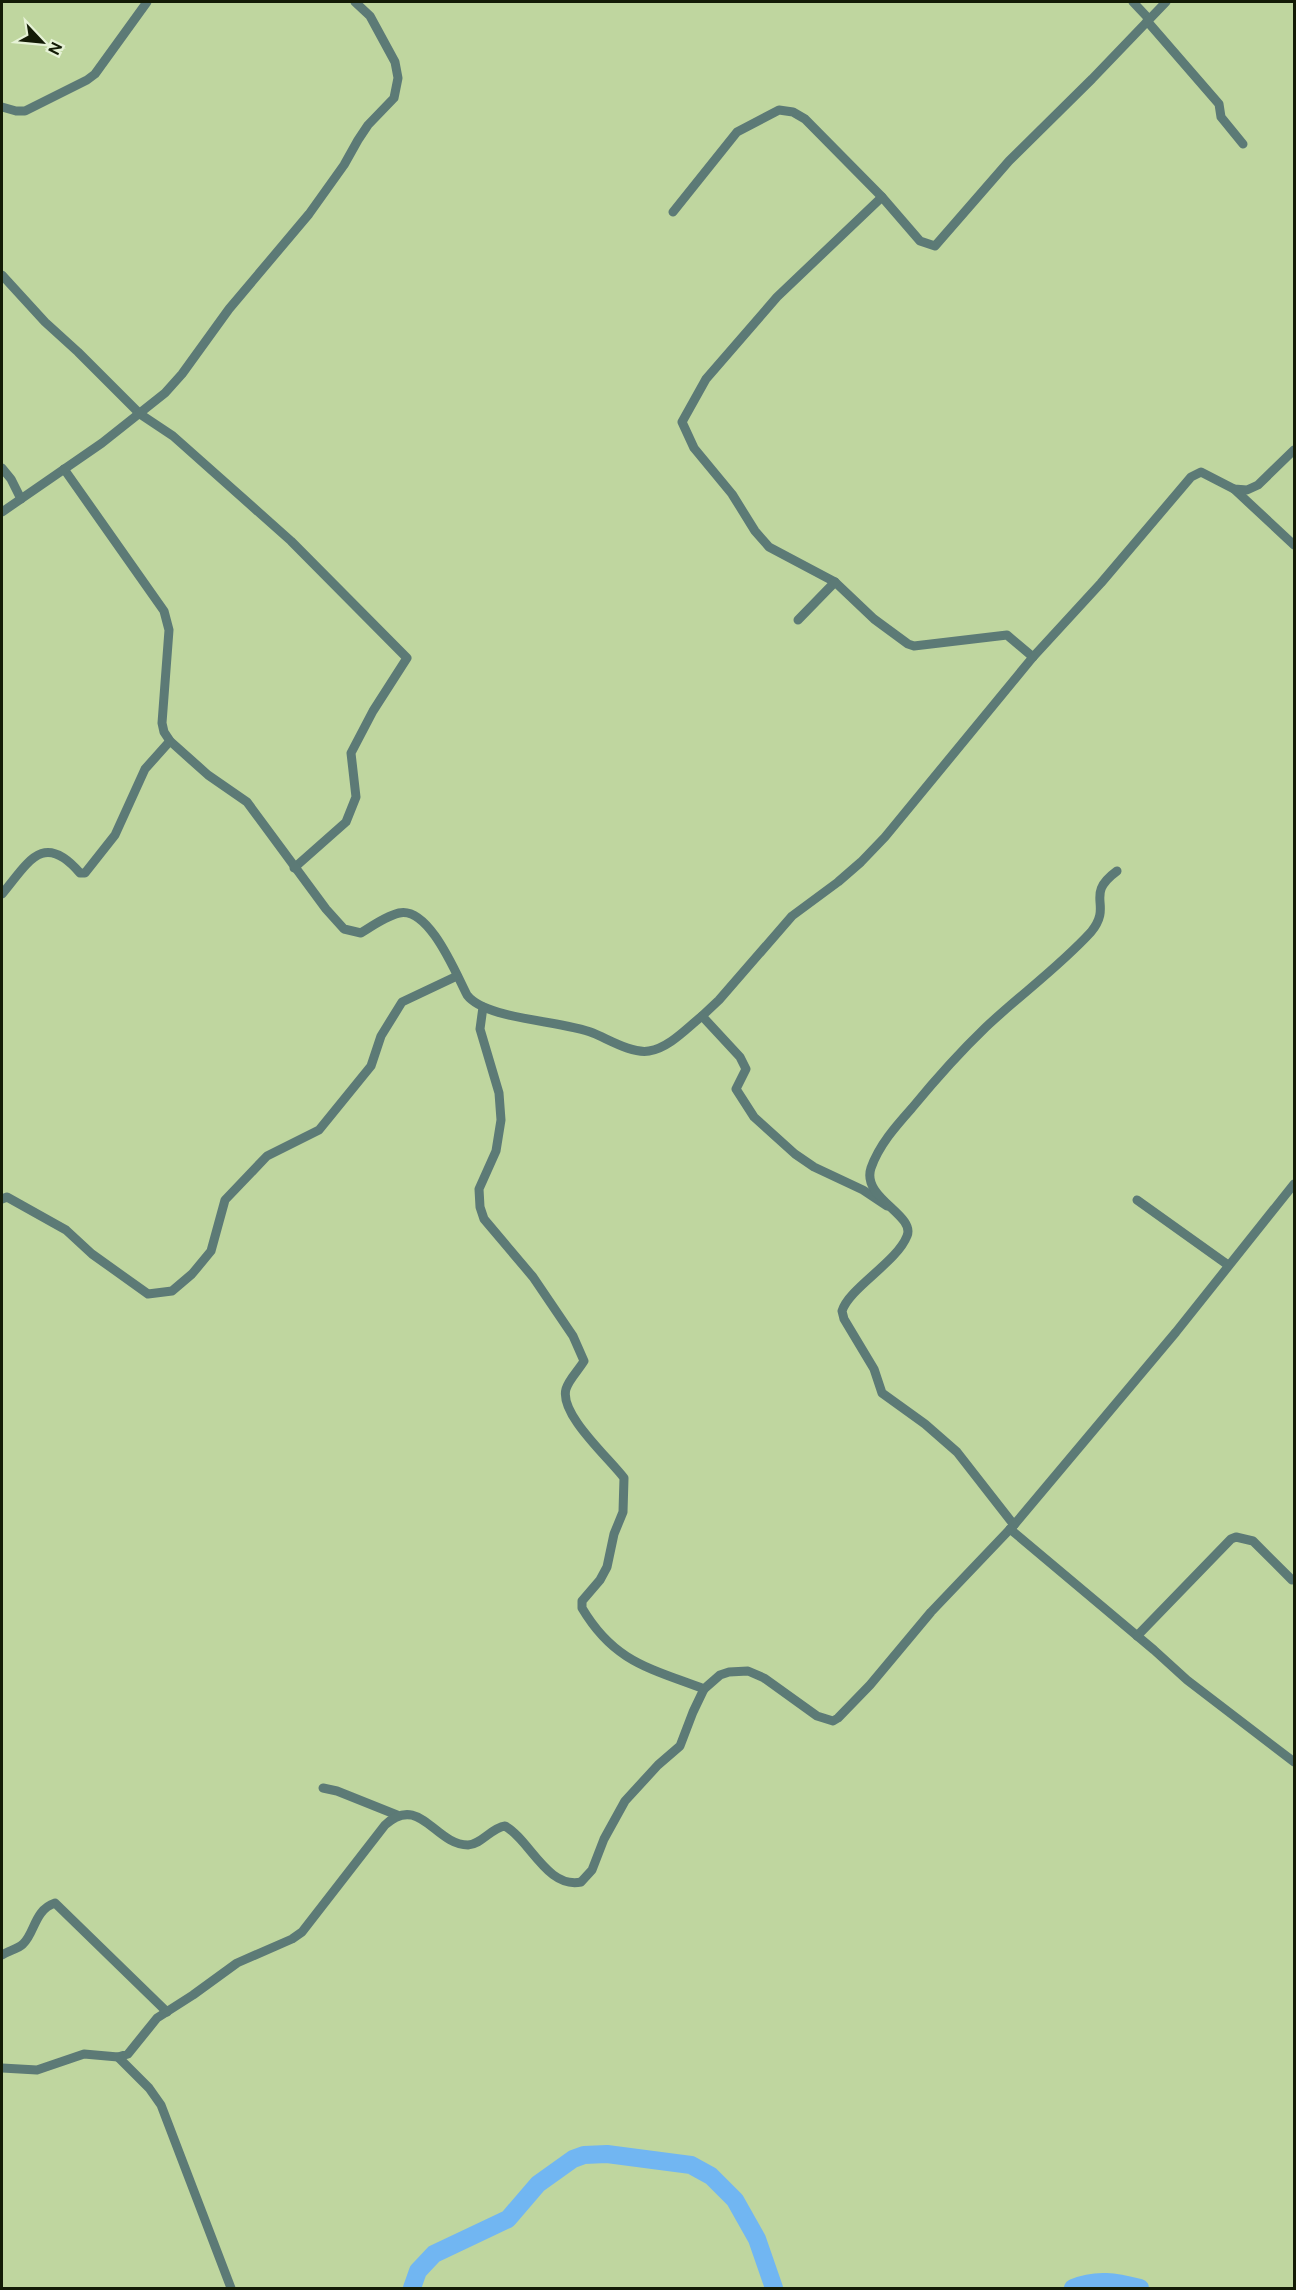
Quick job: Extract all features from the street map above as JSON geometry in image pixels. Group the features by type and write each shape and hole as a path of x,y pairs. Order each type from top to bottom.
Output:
{"street":[{"path":"2,107 25,111 87,80 94,74 147,2"},
{"path":"2,512 140,414 165,393 182,374 229,309 320,200 368,125 394,98 398,78 395,62 370,16 355,2"},
{"path":"1133,2 1219,104 1221,117 1243,144"},
{"path":"673,212 737,132 779,110 793,112 805,119 882,197 920,241 935,246 1010,161 1166,2"},
{"path":"882,197 777,297 706,379 682,422 694,447 732,494 755,531 769,547 835,582 874,619 909,645 1007,635 1032,657"},
{"path":"2,275 45,322 140,414 173,436 283,534 406,658 373,711 351,753 356,797 346,822 294,868"},
{"path":"1234,489 1254,488 1294,450"},
{"path":"2,468 11,479 21,499"},
{"path":"64,469 164,611 169,630 162,723 164,732 170,741 208,775 247,802 294,868 344,929 361,933 398,913 410,914 426,925 437,938 471,999 483,1007 505,1015 579,1028 640,1052 656,1049 666,1044 702,1016 727,992 762,948 792,916 846,876 885,837 1032,657 1101,584 1195,474 1204,473 1234,489 1294,545"},
{"path":"798,620 835,582"},
{"path":"2,894 34,856 43,853 55,852 65,858 80,873 85,873 115,836 145,769 170,741"},
{"path":"887,1206 870,1177 883,1144 926,1091 985,1028 1091,932 1100,920 1102,908 1098,897 1099,891 1106,879 1117,871"},
{"path":"2,1199 8,1197 66,1230 92,1254 148,1294 172,1291 192,1274 211,1251 225,1200 267,1156 319,1130 371,1066 381,1036 402,1002 457,976"},
{"path":"483,1007 480,1029 499,1093 501,1120 496,1151 479,1190 480,1207 484,1219 533,1277 573,1336 584,1361 570,1381 565,1402 583,1430 624,1478 623,1512 614,1534 607,1567 600,1580 582,1601 582,1608 598,1633 616,1651 647,1667 704,1689"},
{"path":"702,1016 740,1057 746,1069 736,1089 754,1117 795,1154 814,1167 863,1190 887,1206 906,1223 908,1234 895,1253 843,1306 843,1317 874,1369 882,1393 925,1424 957,1452 1012,1527 1187,1680 1259,1737 1294,1761"},
{"path":"323,1788 338,1791 397,1815 405,1814 420,1819 461,1844 473,1844 501,1826 505,1826 518,1836 549,1871 567,1881 581,1882 592,1870 604,1839 625,1801 658,1764 680,1746 704,1689 720,1675 748,1671 764,1678 817,1716 833,1721 838,1718 931,1612 1012,1527 1176,1332 1294,1184"},
{"path":"1137,1200 1228,1265"},
{"path":"1137,1636 1231,1539 1236,1537 1253,1541 1293,1580"},
{"path":"2,2068 37,2070 89,2054 118,2057 132,2051 153,2022 237,1963 297,1936 385,1826 397,1815"},
{"path":"2,1955 23,1944 39,1915 55,1903 167,2012"},
{"path":"118,2057 149,2088 161,2105 231,2289"}],"waterway":[{"path":"412,2288 418,2271 434,2254 508,2219 538,2184 573,2159 584,2155 607,2154 691,2165 711,2176 735,2200 757,2239 774,2288"},
{"path":"1073,2288 1090,2283 1106,2282 1140,2288"}]}
